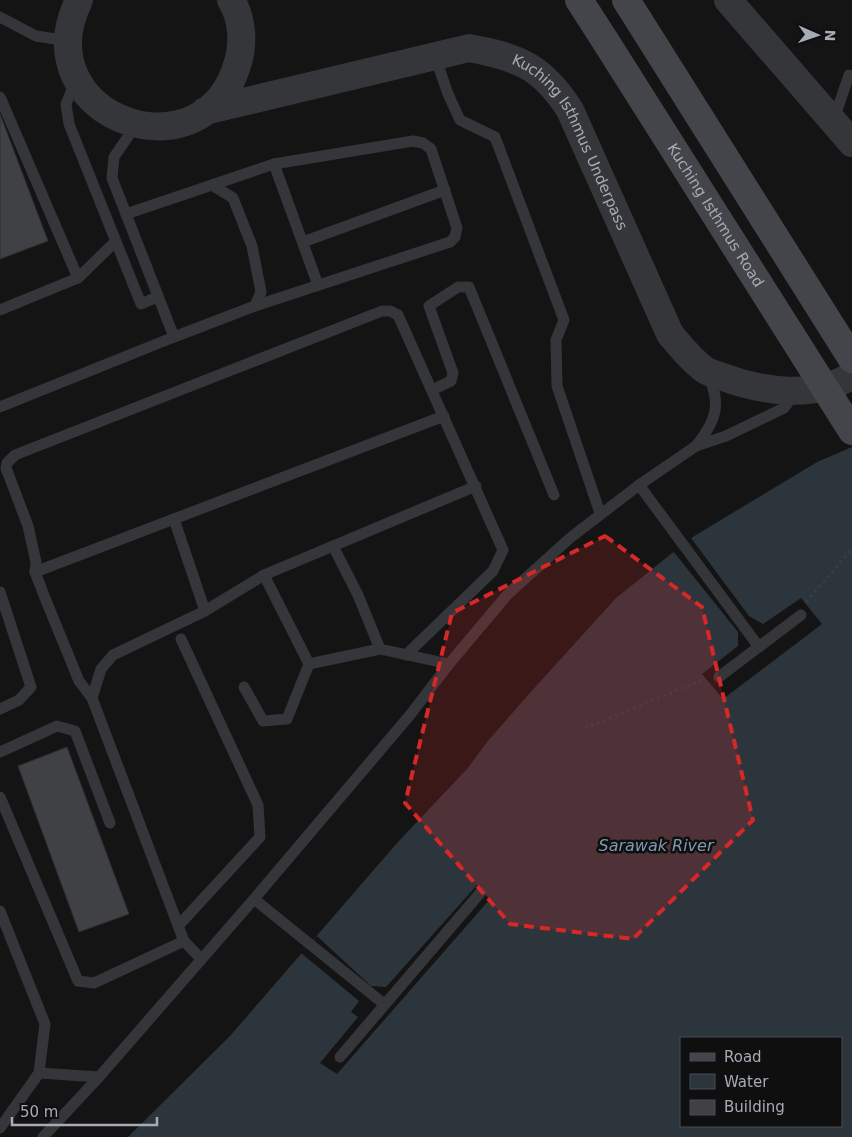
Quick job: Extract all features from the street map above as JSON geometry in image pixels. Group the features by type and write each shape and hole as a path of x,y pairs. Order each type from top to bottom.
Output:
{"main road":[{"name":"Kuching Isthmus Road","path":"579,0 852,431"},
{"path":"632,9 852,359"}],"street":[{"path":"79,0 72,14 68,41 71,60 77,78 88,95 101,109 118,119 136,125 172,126 189,120 205,111 222,96 234,75 241,52 241,29 231,0"},
{"path":"728,0 852,143"},
{"name":"Kuching Isthmus Underpass","path":"205,111 469,48 506,55 536,70 558,90 591,152 670,334 685,352 706,370 758,389 797,392 842,383 852,375"}],"lane":[{"path":"0,17 36,36 68,41"},
{"path":"435,56 448,94 460,120 495,137 564,320 556,340 557,386 600,513"},
{"path":"833,121 850,75 852,78"},
{"path":"77,78 66,104 69,124 140,304 158,297"},
{"path":"0,97 78,278"},
{"path":"136,125 114,157 112,178 174,337"},
{"path":"0,407 255,306 450,242 456,237 457,228 431,149 423,142 413,141 274,164 126,214"},
{"path":"274,164 318,285"},
{"path":"212,185 234,198 252,246 261,292 255,306"},
{"path":"302,242 445,190"},
{"path":"0,310 78,278 115,242"},
{"path":"432,390 451,381 453,373 429,306 458,287 470,287 554,495"},
{"path":"201,959 184,941 92,698 79,680 35,572 36,562 28,526 6,468 7,463 15,455 382,311 390,311 398,315 503,550 493,571 406,656"},
{"path":"696,446 708,431 714,414 716,392 706,370"},
{"path":"43,1137 99,1077 254,899 410,715 449,664 507,595 600,513 639,485 696,446 726,436 784,408 797,392"},
{"path":"35,572 444,416"},
{"path":"639,485 759,647"},
{"path":"92,698 101,669 113,655 205,611 264,575 476,486"},
{"path":"174,519 205,611"},
{"path":"333,546 358,595 380,649"},
{"path":"244,687 263,720 287,719 309,664 264,575"},
{"path":"0,592 31,687 20,700 0,709"},
{"path":"719,677 801,615"},
{"path":"179,925 260,837 258,805 181,639"},
{"path":"309,664 380,649 449,664"},
{"path":"0,752 57,726 75,731 110,823"},
{"path":"0,797 78,981 94,983 184,941"},
{"path":"340,1057 481,892"},
{"path":"254,899 384,1004"},
{"path":"0,911 45,1024 39,1073 0,1128"},
{"path":"39,1073 99,1077"}],"path":[{"path":"806,603 852,549"},
{"path":"585,728 706,678"}],"highlighted area":[{"path":"605,536 702,607 753,820 633,939 510,924 405,803 452,613"}],"water":[{"name":"Sarawak River","path":"852,447 852,1137 128,1137 230,1036 397,843 467,769 487,742 616,598 691,538 817,462"}],"pier":[{"path":"691,538 749,616 763,624 801,598 822,624 723,699 702,674 738,646 738,632 673,551"},
{"path":"477,885 490,899 337,1074 320,1063 358,1017 351,1012 359,1001 301,953 317,936 371,986 386,987"}],"building":[{"path":"0,114 48,241 0,259"},
{"path":"67,747 129,914 79,932 18,766"}]}
